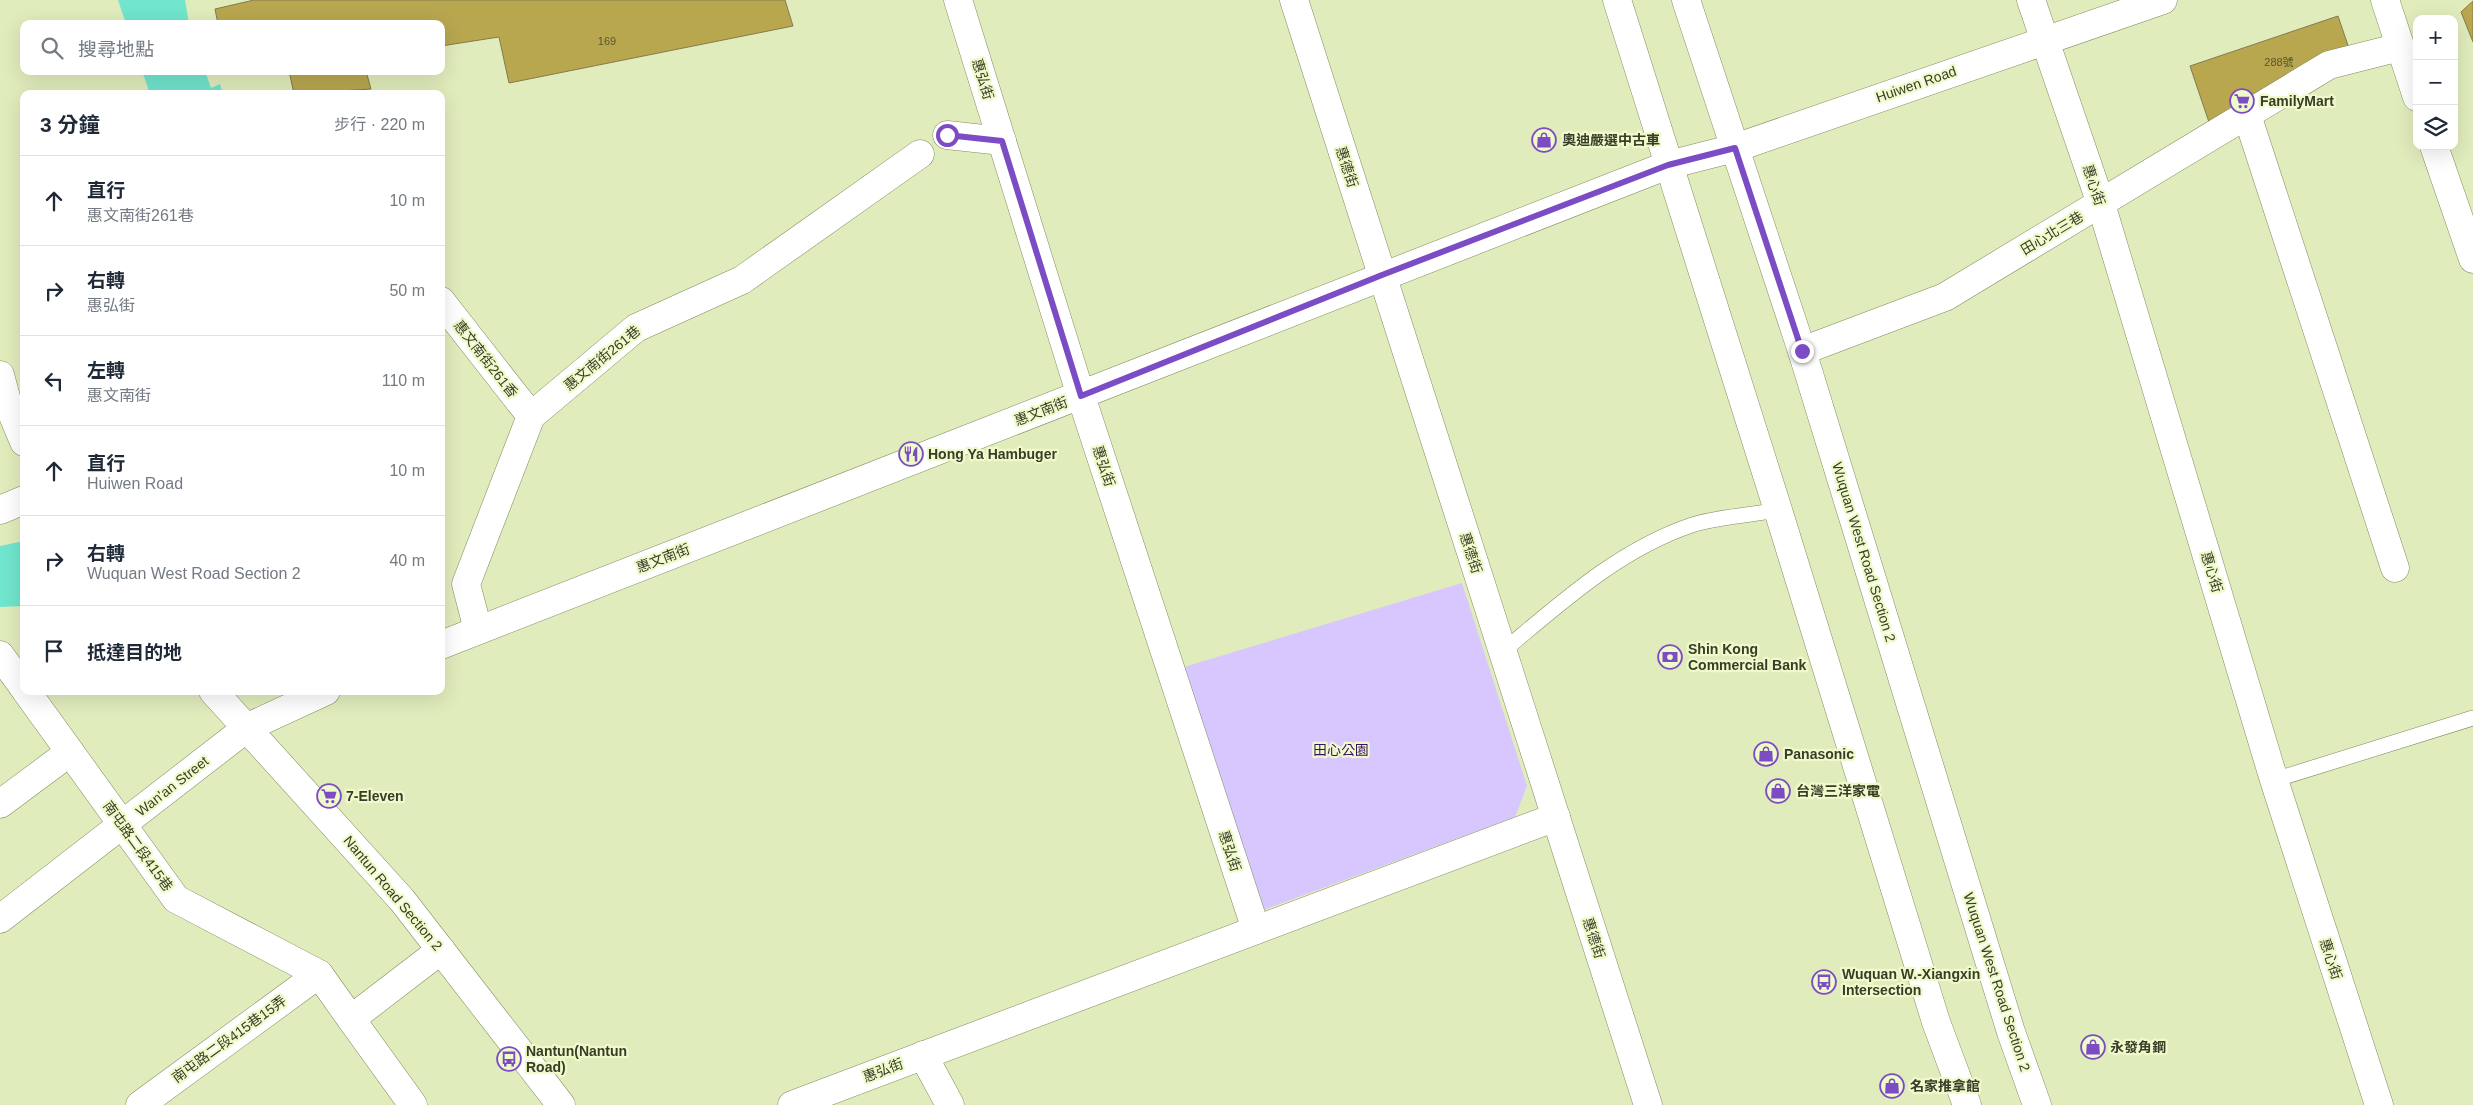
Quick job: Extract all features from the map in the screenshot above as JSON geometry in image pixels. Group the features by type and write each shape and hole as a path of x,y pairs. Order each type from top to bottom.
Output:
{"street":[{"name":"惠弘街","path":"958,0 1081,396 1256,930"},
{"name":"惠德街","path":"1294,0 1556,817 1640,1103"},
{"path":"1617,0 1778,510 1936,1022 1967,1105"},
{"name":"Wuquan West Road Section 2","path":"1686,0 1802,351 2005,1013 2037,1105"},
{"name":"惠心街","path":"2031,0 2101,204 2274,780 2379,1105"},
{"name":"Huiwen Road","path":"1668,165 1735,148 2045,39 2164,0"},
{"path":"2385,0 2413,85"},
{"name":"田心北三巷","path":"1802,351 1945,298 2329,65 2400,48"},
{"path":"2247,115 2395,568"},
{"path":"947,135 1002,141"},
{"path":"2435,150 2473,259"},
{"name":"惠文南街261巷","path":"478,630 466,584 531,416 636,328 742,280 920,154"},
{"name":"惠文南街","path":"445,643 1081,396 1382,275 1668,165"},
{"name":"惠文南街261香","path":"445,306 531,416"},
{"path":"0,375 6,401 20,433"},
{"path":"0,510 20,502"},
{"path":"0,655 20,682"},
{"name":"南屯路二段415巷","path":"29,695 176,899 319,974 412,1105"},
{"name":"Nantun Road Section 2","path":"218,695 402,900 561,1105"},
{"path":"248,728 318,695"},
{"name":"Wan'an Street","path":"0,919 248,728"},
{"path":"0,804 70,752"},
{"name":"惠弘街","path":"792,1105 1556,817"},
{"path":"352,1019 441,950"},
{"name":"南屯路二段415巷15弄","path":"140,1105 319,974"},
{"path":"923,1055 950,1105"}],"lane":[{"path":"1502,652 1588,580 1639,548 1693,525 1778,510"},
{"path":"2274,780 2473,718"}],"green space":[{"name":"田心公園","path":"1462,583 1527,786 1515,817 1263,910 1181,668"}],"water":[{"path":"118,0 185,0 188,20 125,20"},
{"path":"143,75 206,75 211,88 220,84 222,90 149,90"},
{"path":"20,542 20,606 0,607 0,546"}],"building":[{"path":"254,0 785,0 793,26 509,83 499,37 445,45 445,20 217,20 215,9"},
{"path":"2473,1 2473,42 2461,12"},
{"name":"FamilyMart","path":"2338,16 2354,63 2214,137 2190,66"},
{"path":"290,75 367,75 371,89 356,90 293,90"}],"place":[{"name":"FamilyMart","path":"2242,101"},
{"name":"奧迪嚴選中古車","path":"1544,140"},
{"name":"Hong Ya Hambuger","path":"911,454"},
{"name":"Shin Kong Commercial Bank","path":"1670,657"},
{"name":"Panasonic","path":"1766,754"},
{"name":"台灣三洋家電","path":"1778,791"},
{"name":"7-Eleven","path":"329,796"},
{"name":"Wuquan W.-Xiangxin Intersection","path":"1824,982"},
{"name":"永發角鋼","path":"2093,1047"},
{"name":"Nantun(Nantun Road)","path":"509,1059"},
{"name":"名家推拿館","path":"1892,1086"}],"route":[{"path":"947,135 1002,141 1081,396 1382,275 1668,165 1735,148 1802,351"}]}
